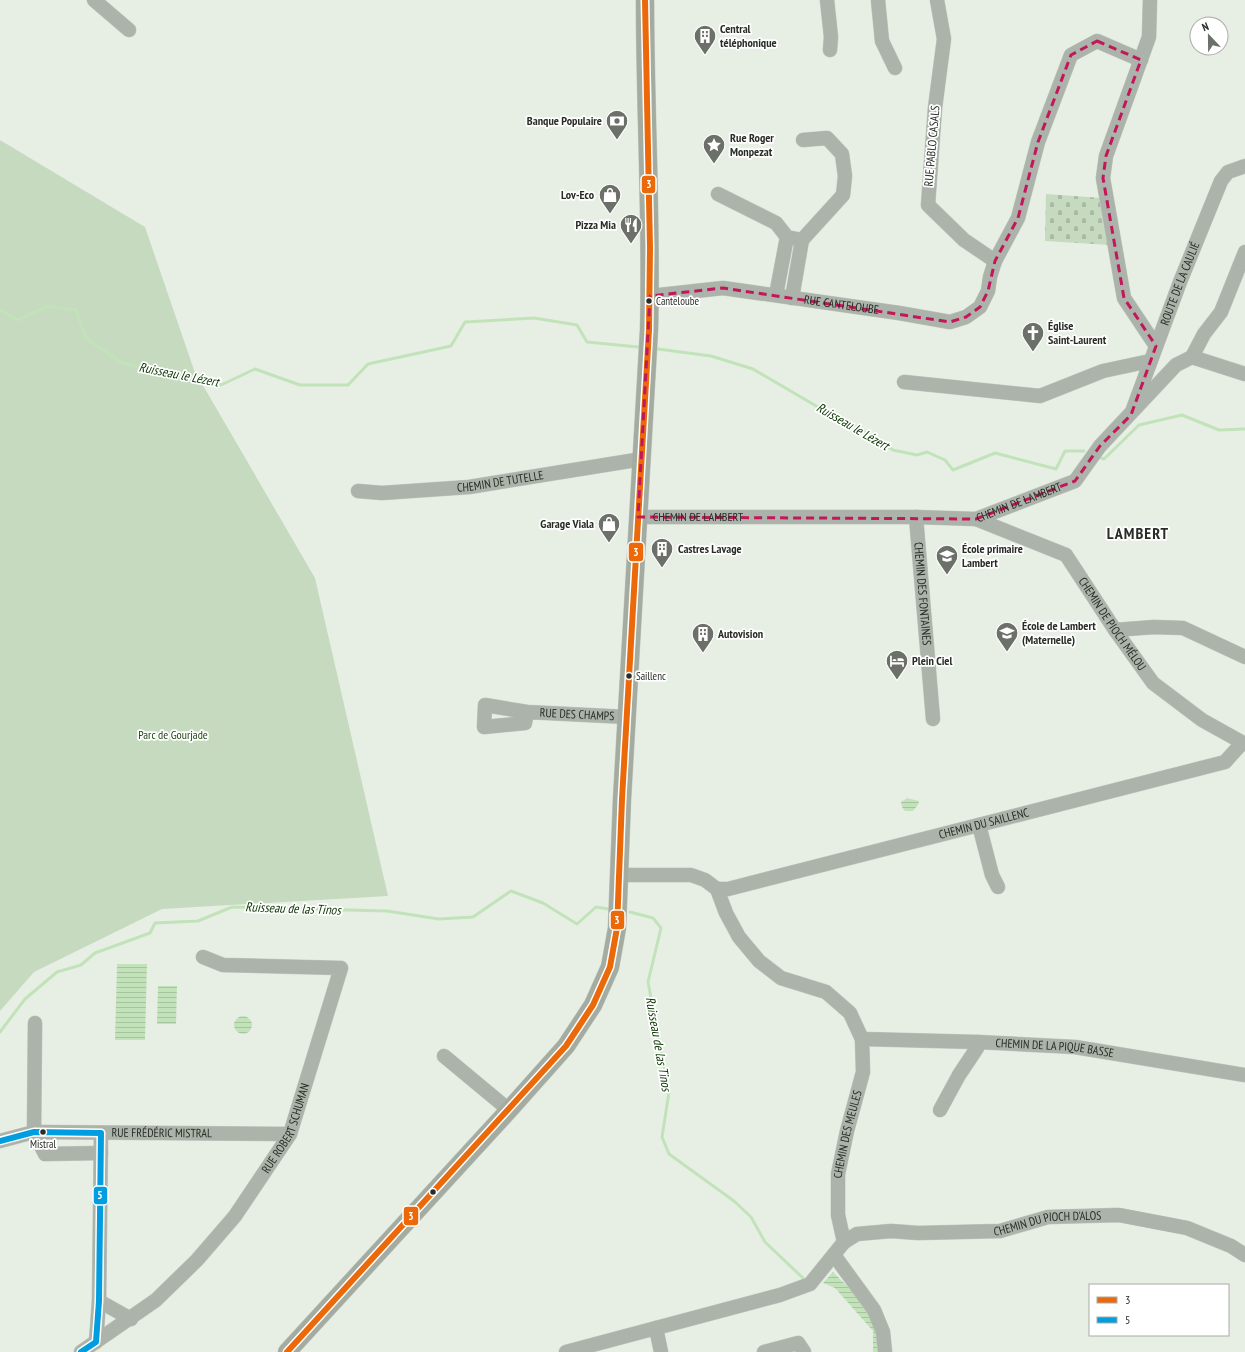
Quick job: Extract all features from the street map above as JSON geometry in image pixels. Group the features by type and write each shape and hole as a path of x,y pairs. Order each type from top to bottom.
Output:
{"main road":[{"path":"287,1352 566,1046 594,1005 610,967 617,928 650,296 645,0"}],"street":[{"path":"94,0 129,30"},
{"path":"827,0 831,37 830,50"},
{"path":"878,0 882,42 895,68"},
{"name":"RUE PABLO CASALS","path":"937,0 944,39 935,108 928,205 964,240 995,261"},
{"path":"1150,0 1149,37 1106,156 1103,178 1124,298 1156,346"},
{"name":"RUE CANTELOUBE","path":"650,296 723,288 950,322 966,317 980,307 988,291 990,277 995,261 1018,218 1038,142 1071,55 1097,41 1141,60"},
{"path":"792,298 802,240 843,195 845,176 842,154 827,138 803,140"},
{"name":"ROUTE DE LA CAULIÉ","path":"1131,415 1150,361 1221,181 1228,172 1245,166"},
{"path":"718,194 776,223 787,237 802,240"},
{"path":"776,295 787,237"},
{"path":"1245,252 1221,312 1204,334 1192,357 1245,374"},
{"name":"CHEMIN DE LAMBERT","path":"638,517 916,517 976,520 1075,481 1100,446 1131,415 1176,365 1192,357"},
{"path":"904,382 1040,396 1102,371 1150,361"},
{"name":"CHEMIN DE TUTELLE","path":"358,491 382,493 469,487 642,459"},
{"name":"CHEMIN DES FONTAINES","path":"916,517 933,719"},
{"name":"CHEMIN DE PIOCH MÉLOU","path":"976,520 1066,555 1114,630 1153,683 1202,720 1244,743"},
{"path":"1114,630 1154,627 1183,628 1245,657"},
{"name":"RUE DES CHAMPS","path":"527,712 628,717"},
{"name":"CHEMIN DU SAILLENC","path":"717,889 728,889 1225,762 1244,743"},
{"path":"979,825 992,875 998,887"},
{"path":"619,875 691,875 705,880 717,889"},
{"name":"CHEMIN DES MEULES","path":"717,889 726,912 739,937 759,961 782,978 826,992 850,1013 862,1039 863,1072 847,1131 838,1174 838,1214 844,1242"},
{"name":"RUE ROBERT SCHUMAN","path":"81,1352 156,1300 202,1255 235,1216 290,1134 341,968 224,965 203,957"},
{"name":"RUE FRÉDÉRIC MISTRAL","path":"35,1023 34,1132 45,1154 101,1153"},
{"name":"CHEMIN DE LA PIQUE BASSE","path":"862,1039 978,1042 1075,1047 1245,1076"},
{"path":"940,1110 959,1075 977,1048 978,1042"},
{"path":"444,1056 509,1110"},
{"name":"RUE FRÉDÉRIC MISTRAL","path":"0,1141 34,1132 290,1134"},
{"path":"96,1342 99,1301 101,1133"},
{"name":"CHEMIN DU PIOCH D'ALOS","path":"844,1242 857,1234 891,1231 918,1233 1000,1231 1048,1217 1119,1215 1187,1228 1231,1246 1245,1254"},
{"path":"566,1352 780,1295 810,1284 844,1242"},
{"path":"834,1255 874,1310 883,1332 885,1352"},
{"path":"99,1301 130,1318"},
{"path":"656,1328 661,1352"},
{"path":"764,1352 798,1343 804,1352"}],"highlighted area":[{"path":"1097,41 1141,60 1106,156 1103,178 1124,298 1156,346 1131,415 1100,446 1075,481 976,519 638,517 650,296 723,288 950,322 966,317 980,307 988,291 995,261 1018,218 1038,142 1071,55"}],"green space":[{"name":"Parc de Gourjade","path":"0,140 145,227 194,370 315,578 388,896 162,909 34,972 0,1011"},
{"path":"1046,194 1102,198 1110,245 1045,241"}],"shaded area":[{"path":"907,798 919,801 918,805 913,811 905,811 902,807 901,802"},
{"path":"117,964 147,964 145,1040 115,1040"},
{"path":"158,986 177,986 176,1024 157,1024"},
{"path":"243,1016 249,1019 252,1025 249,1031 243,1034 237,1031 234,1025 237,1019"},
{"path":"833,1272 853,1292 880,1332 881,1352 873,1352 873,1331 835,1288 823,1283"}],"waterway":[{"name":"Ruisseau le Lézert","path":"0,310 18,320 47,306 76,310 86,338 122,363 221,385 255,369 300,385 348,385 368,364 451,346 465,322 534,318 577,325 587,342 638,347"},
{"name":"Ruisseau le Lézert","path":"658,349 711,356 753,369 823,410 856,426 893,450 917,455 927,452 945,460 953,470 995,453 1056,469 1065,451 1084,451"},
{"name":"Ruisseau le Lézert","path":"1098,457 1104,459 1139,425 1182,415 1219,430 1245,429"},
{"name":"Ruisseau de las Tinos","path":"0,1032 25,999 57,972 81,965 95,953 150,933 155,923 198,921 232,907 387,911 439,919 473,917 511,891 543,903 577,924 596,907 609,909"},
{"name":"Ruisseau de las Tinos","path":"630,912 653,918 661,928 648,982 669,1092 662,1137 669,1154 734,1201 751,1217 765,1242 805,1280"}],"transit line":[{"name":"3","path":"287,1352 566,1046 593,1005 610,967 617,928 622,799 649,330 650,248 645,0"},
{"name":"5","path":"0,1141 34,1132 101,1133 99,1301 96,1342 81,1352"}],"place":[{"name":"Central téléphonique","path":"705,56"},
{"name":"Banque Populaire","path":"617,140"},
{"name":"Rue Roger Monpezat","path":"714,164"},
{"name":"Lov-Eco","path":"610,214"},
{"name":"Pizza Mia","path":"631,244"},
{"name":"Canteloube","path":"649,301"},
{"name":"Église Saint-Laurent","path":"1033,352"},
{"name":"Garage Viala","path":"609,544"},
{"name":"Castres Lavage","path":"662,568"},
{"name":"École primaire Lambert","path":"947,576"},
{"name":"École de Lambert (Maternelle)","path":"1007,652"},
{"name":"Autovision","path":"703,654"},
{"name":"Saillenc","path":"629,676"},
{"name":"Plein Ciel","path":"897,680"},
{"name":"Mistral","path":"43,1132"}],"district":[{"name":"LAMBERT","path":"1138,533"}]}
